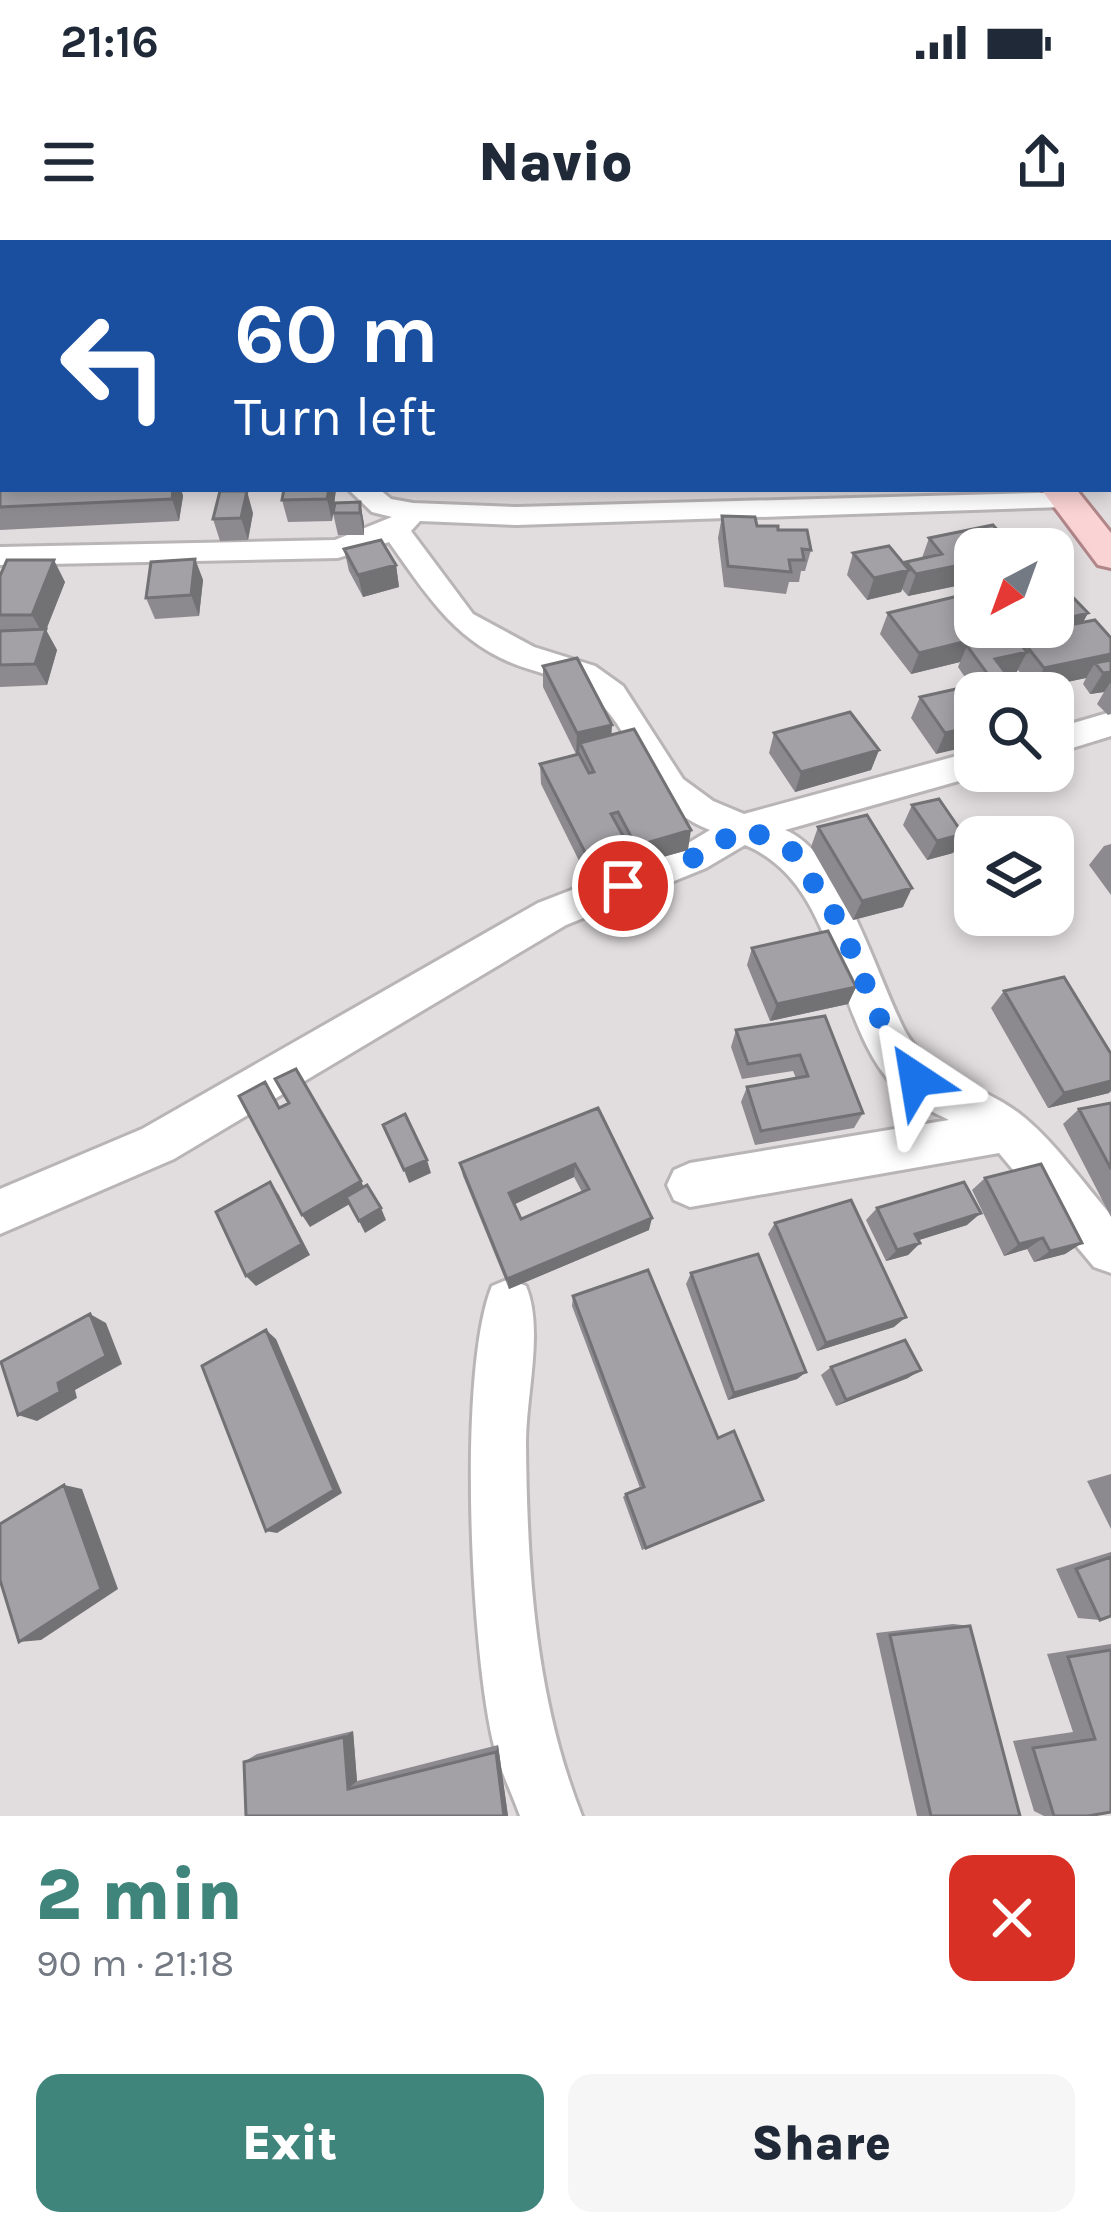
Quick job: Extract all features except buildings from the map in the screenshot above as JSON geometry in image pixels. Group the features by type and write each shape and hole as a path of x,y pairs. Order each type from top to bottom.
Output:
{"main road":[{"path":"1061,494 1111,556"}],"street":[{"path":"366,492 404,521 462,621 522,655 583,674 611,694 670,788 700,811 790,848 840,923 891,1046 916,1079 1008,1131 1111,1250"},
{"path":"0,556 338,549 404,521 1061,494"},
{"path":"1074,735 1111,724"},
{"path":"0,1212 158,1144 552,914 693,858 744,828 954,770"},
{"path":"790,848 832,803"},
{"path":"690,1185 1008,1131"},
{"path":"509,1303 500,1406 499,1552 524,1745 551,1816"}],"route":[{"path":"623,886 693,858 744,828 790,848 840,923 891,1046 916,1079"}]}
